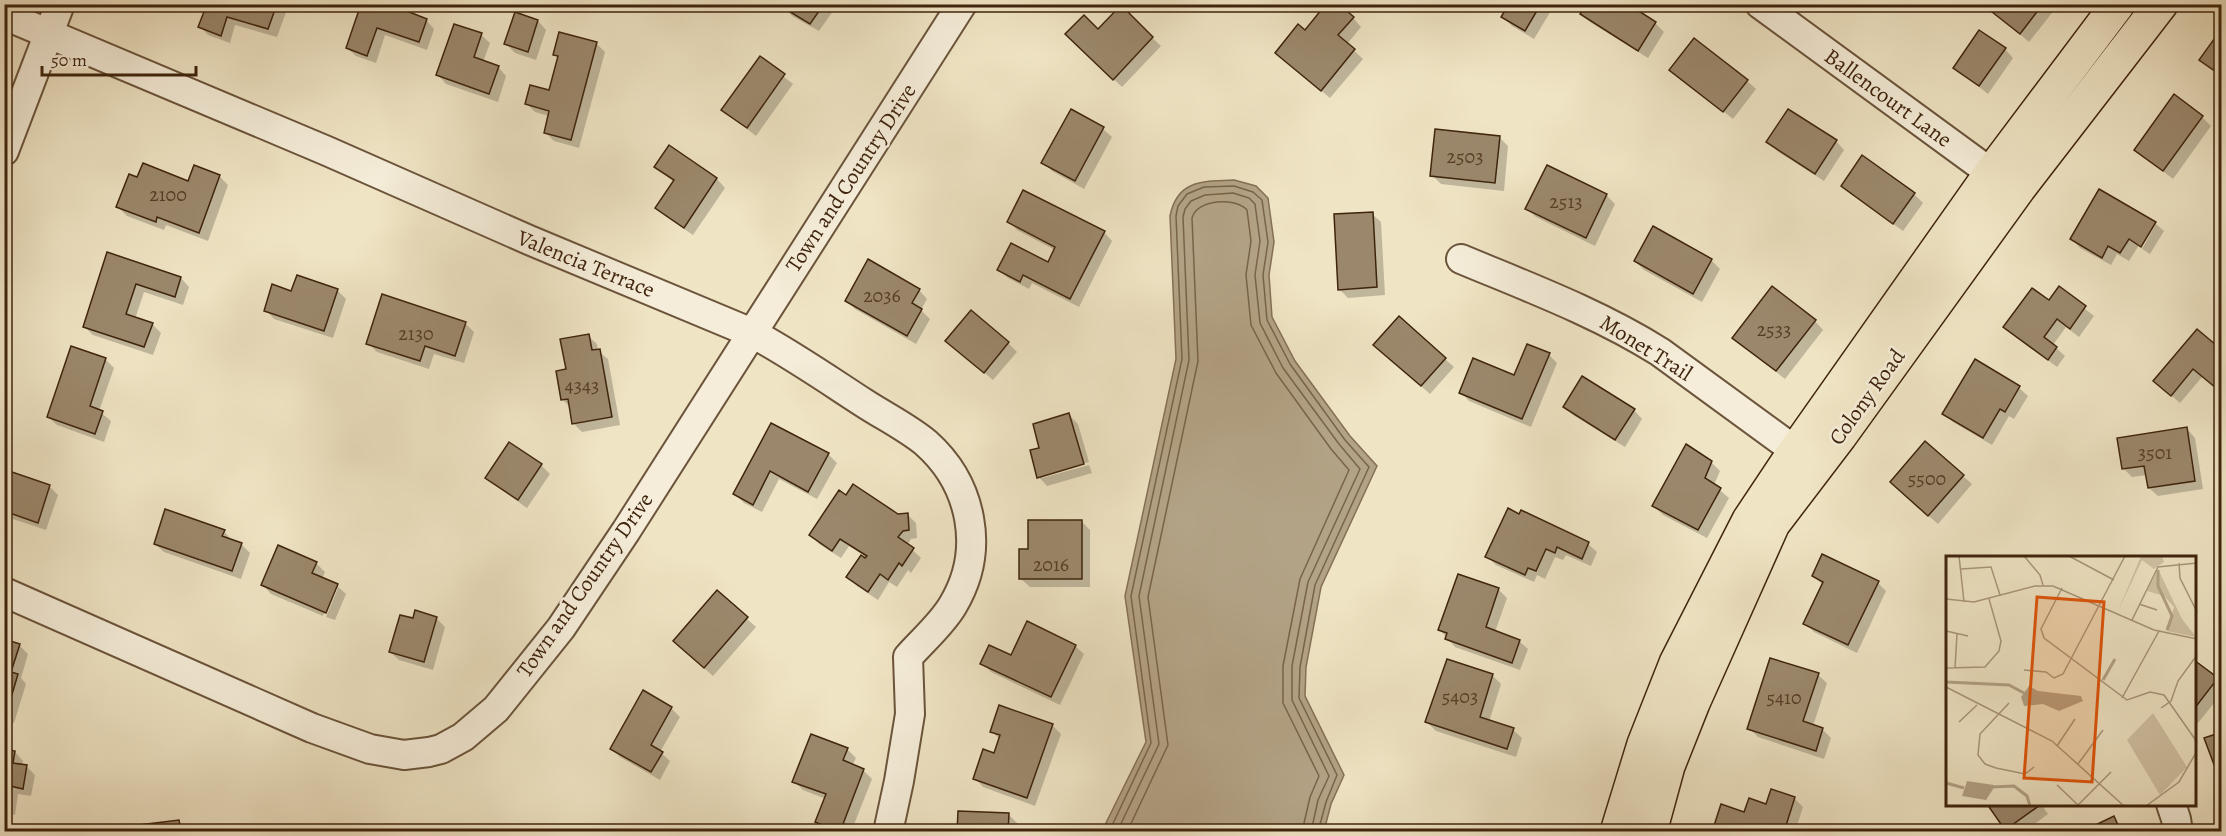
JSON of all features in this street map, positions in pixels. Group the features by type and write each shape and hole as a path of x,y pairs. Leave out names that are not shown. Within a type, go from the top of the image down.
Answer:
{"main road":[{"name":"Colony Road","path":"1617,831 1644,744 1676,663 1749,520 1805,458 2005,180 2118,4"},
{"name":"Colony Road","path":"2005,180 2161,4"},
{"name":"Colony Road","path":"1650,831 1668,766 1689,714 1773,524 1805,458"}],"street":[{"path":"4,151 60,4"},
{"name":"Town and Country Drive","path":"4,592 341,740 379,752 404,755 441,748 475,729 496,709 561,628 626,531 962,4"},
{"name":"Ballencourt Lane","path":"1760,4 2005,180"},
{"name":"Valencia Terrace","path":"4,15 752,333 782,349 924,442 945,462 961,489 970,515 971,551 966,578 949,612 908,657 910,714 900,781 888,831"},
{"name":"Monet Trail","path":"1461,259 1575,306 1638,338 1805,458"},
{"path":"2172,806 2178,831"}],"water":[{"path":"1234,180 1256,186 1268,198 1274,242 1269,275 1272,317 1295,361 1350,436 1377,466 1321,587 1306,667 1305,696 1344,775 1331,804 1324,831 1102,831 1146,742 1125,596 1176,359 1170,216 1173,204 1185,189 1202,182"}],"building":[{"path":"207,4 277,4 268,29 227,17 221,36 198,27"},
{"path":"361,4 389,4 427,19 419,42 377,28 367,56 346,48"},
{"path":"784,4 824,4 810,24 782,7"},
{"path":"1326,4 1339,4 1354,17 1338,35 1355,49 1321,91 1275,53 1298,24 1305,30"},
{"path":"1509,4 1541,4 1525,31 1501,17"},
{"path":"1586,4 1628,4 1656,22 1638,51 1580,14"},
{"path":"1999,4 2043,4 2020,34 1992,12"},
{"path":"1121,5 1153,37 1113,80 1065,34 1084,15 1098,29"},
{"path":"515,12 538,20 528,52 504,44"},
{"path":"454,24 482,33 474,57 499,66 489,94 436,75"},
{"path":"2222,28 2222,76 2199,60"},
{"path":"1979,30 2006,48 1979,86 1953,68"},
{"path":"559,32 597,42 571,140 544,133 549,111 525,104 530,85 549,90 558,56 553,55"},
{"path":"1694,38 1748,80 1723,112 1669,70"},
{"path":"760,56 785,74 747,128 721,110"},
{"path":"2174,94 2203,116 2163,171 2134,150"},
{"path":"1071,109 1104,127 1075,181 1041,163"},
{"path":"1788,109 1837,140 1815,174 1766,142"},
{"path":"1435,129 1500,136 1495,183 1430,176"},
{"path":"669,145 717,178 684,228 655,208 674,180 654,167"},
{"path":"1862,155 1915,193 1893,224 1841,186"},
{"path":"143,163 188,181 194,165 220,175 199,233 157,217 156,222 116,207 129,174 137,177"},
{"path":"1547,165 1607,194 1586,238 1525,209"},
{"path":"2099,189 2156,222 2141,247 2129,239 2120,253 2108,246 2102,258 2070,239"},
{"path":"1023,190 1105,231 1070,299 1023,275 1020,282 997,270 1011,243 1048,262 1055,247 1007,222"},
{"path":"1373,212 1377,287 1338,290 1334,214"},
{"path":"1653,226 1712,259 1693,294 1634,261"},
{"path":"107,252 181,277 175,297 136,284 126,314 153,323 144,347 83,327"},
{"path":"868,259 920,289 912,303 922,309 907,336 845,301"},
{"path":"297,275 338,289 324,331 264,311 272,284 291,291"},
{"path":"1772,286 1816,320 1776,371 1732,338"},
{"path":"2059,286 2086,306 2070,329 2057,319 2044,337 2057,347 2048,360 2003,327 2032,288 2049,300"},
{"path":"382,294 466,322 455,356 425,346 420,361 366,344"},
{"path":"971,310 1009,342 984,373 945,341"},
{"path":"1399,316 1446,358 1421,386 1373,345"},
{"path":"2197,329 2222,350 2222,393 2193,369 2171,396 2153,381"},
{"path":"589,334 592,350 600,349 612,417 572,424 568,399 561,400 556,371 566,369 560,339"},
{"path":"1527,344 1550,353 1522,419 1459,393 1473,358 1514,375"},
{"path":"71,346 106,358 90,406 103,411 95,434 47,417"},
{"path":"1975,359 2020,386 2005,412 2000,409 1983,438 1942,414"},
{"path":"1582,376 1635,409 1615,440 1563,407"},
{"path":"1069,413 1084,464 1037,478 1030,450 1039,448 1033,424"},
{"path":"771,423 829,453 808,492 770,471 753,505 733,494"},
{"path":"2187,427 2195,481 2148,488 2144,466 2122,469 2117,438"},
{"path":"1925,441 1964,475 1928,516 1890,482"},
{"path":"509,442 542,464 518,500 485,478"},
{"path":"1686,444 1712,461 1705,478 1721,488 1698,530 1652,506"},
{"path":"12,472 50,485 38,523 4,511 4,496"},
{"path":"853,484 898,514 908,513 909,530 903,531 898,537 914,548 902,566 899,563 888,580 880,574 868,592 846,577 861,555 865,558 867,556 840,539 832,551 809,535 839,490 846,495"},
{"path":"1508,508 1519,514 1521,510 1589,542 1582,559 1557,547 1555,553 1546,549 1536,571 1528,568 1525,575 1485,557"},
{"path":"165,509 225,530 222,536 242,543 232,571 154,544"},
{"path":"1028,520 1082,520 1082,579 1019,579 1019,549 1028,549"},
{"path":"278,545 317,562 312,573 338,584 326,613 261,585"},
{"path":"1822,554 1879,581 1848,645 1803,624 1823,582 1812,576"},
{"path":"1458,574 1499,588 1486,627 1520,640 1512,663 1445,639 1447,633 1438,630"},
{"path":"717,590 748,617 704,668 673,641"},
{"path":"415,610 437,617 424,662 389,652 400,615 413,618"},
{"path":"1027,621 1076,645 1051,697 980,664 989,645 1011,655"},
{"path":"4,639 20,644 11,672 18,674 6,715"},
{"path":"1770,658 1819,673 1803,721 1823,728 1816,751 1747,729"},
{"path":"1447,659 1493,674 1480,717 1514,728 1507,749 1425,722"},
{"path":"2196,662 2218,678 2196,706"},
{"path":"643,690 672,707 651,745 663,752 651,772 610,749"},
{"path":"999,705 1053,724 1027,798 973,779 983,749 994,753 1000,735 990,732"},
{"path":"2222,732 2222,786 2204,738"},
{"path":"811,734 848,748 843,760 864,769 840,832 815,822 826,794 792,782"},
{"path":"4,749 15,751 13,763 27,765 23,789 10,786 7,807 4,807"},
{"path":"1771,789 1795,797 1784,832 1768,832 1759,828 1758,832 1712,832 1721,804 1744,812 1749,798 1766,804"},
{"path":"1988,806 2039,806 2005,830"},
{"path":"958,811 1009,813 1008,832 957,832"},
{"path":"2114,816 2121,832 2081,832"},
{"path":"179,820 181,832 140,832 139,825"}]}
